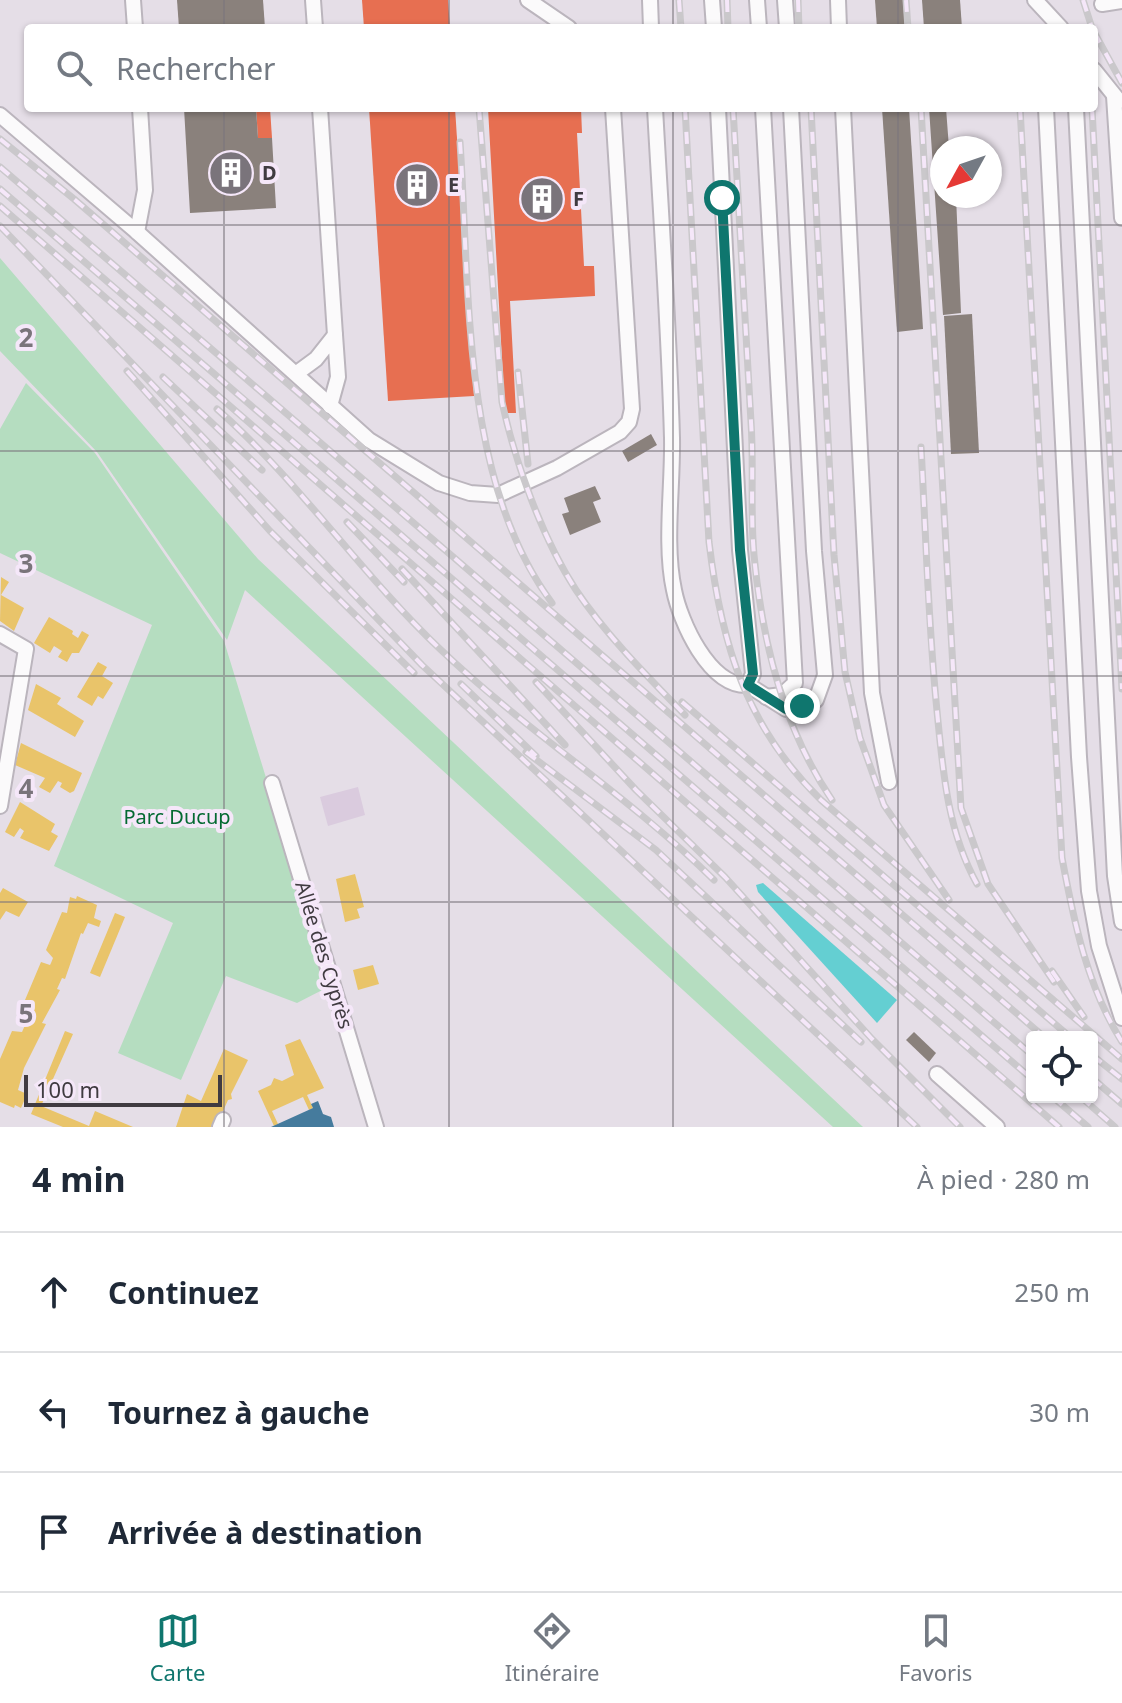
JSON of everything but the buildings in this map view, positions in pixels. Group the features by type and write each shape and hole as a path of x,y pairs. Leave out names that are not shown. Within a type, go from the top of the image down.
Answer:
{"street":[{"path":"133,0 135,24"},
{"path":"313,0 315,24"},
{"path":"528,0 563,24"},
{"path":"650,0 651,24"},
{"path":"712,0 714,24"},
{"path":"757,0 759,24"},
{"path":"785,0 787,24"},
{"path":"838,0 839,24"},
{"path":"1102,4 1122,1"},
{"path":"1038,3 1041,24"},
{"path":"1038,3 1057,24"},
{"path":"1098,75 1118,101 1122,218"},
{"path":"0,105 4,119 137,232 369,440 439,483 470,493 498,495 557,468 620,432 629,422 632,409 613,112"},
{"path":"137,232 145,190 140,112"},
{"path":"320,112 338,377 330,406"},
{"path":"655,112 672,439 673,587 685,630 704,658 724,676 748,685 786,709 816,700 825,675 813,535 791,112"},
{"path":"718,112 740,550 753,674 748,685"},
{"path":"763,112 795,683 782,695 766,697"},
{"path":"843,112 872,693 889,782"},
{"path":"1046,112 1079,757 1089,891 1099,946 1122,1018"},
{"path":"1076,112 1115,876 1122,922"},
{"path":"297,373 316,359 335,335"},
{"path":"0,634 26,649 0,806"},
{"name":"Allée des Cyprès","path":"272,783 376,1127"},
{"path":"937,1074 997,1127"}],"green space":[{"path":"0,258 258,559 863,1127 833,1127 245,590 227,640 97,452 0,351"},
{"name":"Parc Ducup","path":"26,383 95,453 224,641 330,986 297,1003 226,976 181,1080 118,1053 173,923 54,866 152,625 0,553 0,429"}],"water":[{"path":"763,883 897,1000 877,1023 758,892 756,885"}],"railway":[{"path":"679,0 681,24"},
{"path":"727,0 728,24"},
{"path":"798,0 799,24"},
{"path":"906,0 908,24"},
{"path":"1083,0 1091,24"},
{"path":"1098,39 1122,83"},
{"path":"479,112 502,402 522,474 552,547 576,590 614,639 685,715"},
{"path":"685,112 709,542 721,615 741,682 774,743 821,800 1122,1059"},
{"path":"733,112 752,439 753,538 758,587 769,651 788,714 800,743 832,800"},
{"path":"811,112 834,555 845,672 860,738 884,805 949,900"},
{"path":"921,112 961,808 988,884 1054,982"},
{"path":"1020,112 1062,858 1077,930 1091,976 1122,1042"},
{"path":"1092,112 1122,689"},
{"path":"0,139 74,199 1037,1031"},
{"path":"460,142 470,320 486,442 501,500 522,554 552,603"},
{"path":"0,167 1026,1050"},
{"path":"0,189 1026,1074"},
{"path":"0,206 1059,1127"},
{"path":"0,226 422,665 917,1127"},
{"path":"127,371 270,531 414,673"},
{"path":"518,372 528,464"},
{"path":"163,377 262,470"},
{"path":"217,409 275,466 383,590 440,649 648,820 714,880"},
{"path":"921,447 931,645 944,778 959,843 977,884"},
{"path":"347,522 404,582"},
{"path":"402,569 565,745"},
{"path":"536,682 636,790 725,877 872,1039 960,1127"},
{"path":"461,684 536,756"},
{"path":"682,702 1063,1031"},
{"path":"526,752 656,850 861,1042"},
{"path":"1052,971 1084,1017"},
{"path":"1098,1060 1122,1079"},
{"path":"1098,1083 1122,1104"},
{"path":"1060,1103 1088,1127"},
{"path":"1088,1103 1115,1127"}],"place":[{"name":"D","path":"231,173"},
{"name":"E","path":"417,185"},
{"name":"F","path":"542,199"}],"route":[{"path":"722,198 740,550 753,674 748,685 786,709 802,706"}]}
